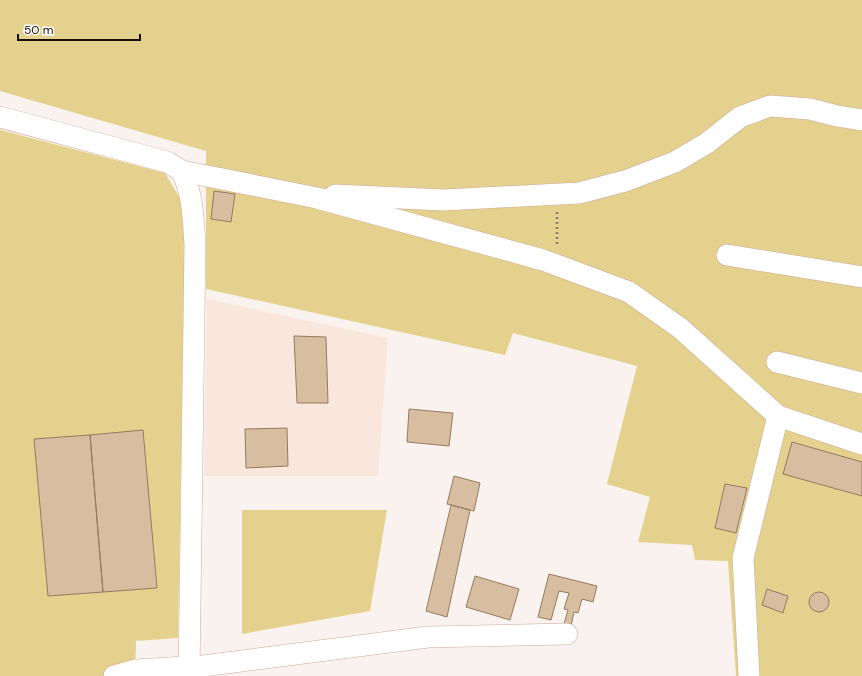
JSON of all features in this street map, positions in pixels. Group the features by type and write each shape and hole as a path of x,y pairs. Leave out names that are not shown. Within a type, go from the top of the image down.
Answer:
{"street":[{"path":"317,198 338,195 444,200 579,194 625,181 675,162 707,143 740,117 770,106 810,109 837,116 862,120"},
{"path":"0,117 167,162 182,171 317,198 542,260 629,292 680,328 778,416 862,444"},
{"path":"182,171 188,185 192,201 195,244 198,419 189,672"},
{"path":"727,255 862,277"},
{"path":"777,362 862,383"},
{"path":"749,676 742,558 778,416"},
{"path":"114,676 135,670 189,672 428,637 567,634"}],"path":[{"path":"557,195 557,266"}],"shaded area":[{"path":"0,0 862,0 862,676 736,676 728,561 695,560 692,545 638,542 650,497 607,484 637,366 513,333 505,355 206,289 206,151 0,91"},
{"path":"0,130 165,173 181,200 185,226 178,638 136,641 135,676 0,676"},
{"path":"207,299 388,338 378,476 204,476"},
{"path":"242,510 387,510 370,611 242,634"}],"building":[{"path":"214,191 235,194 231,222 211,219"},
{"path":"294,336 326,337 328,403 297,403"},
{"path":"409,409 453,413 449,446 407,442"},
{"path":"287,428 288,466 246,468 245,429"},
{"path":"143,430 157,588 103,592 90,435"},
{"path":"90,435 103,592 48,596 34,439"},
{"path":"792,442 862,462 862,496 783,474"},
{"path":"454,476 480,483 474,511 447,504"},
{"path":"725,484 747,488 736,533 715,528"},
{"path":"451,505 470,510 447,617 426,611"},
{"path":"549,574 597,586 593,602 582,599 578,613 574,612 571,626 564,624 568,610 564,609 569,593 559,591 551,620 538,617"},
{"path":"475,576 519,589 510,620 466,607"},
{"path":"767,589 788,596 783,613 762,605"},
{"path":"815,592 823,592 829,598 829,606 823,612 815,612 809,606 809,598"}]}
